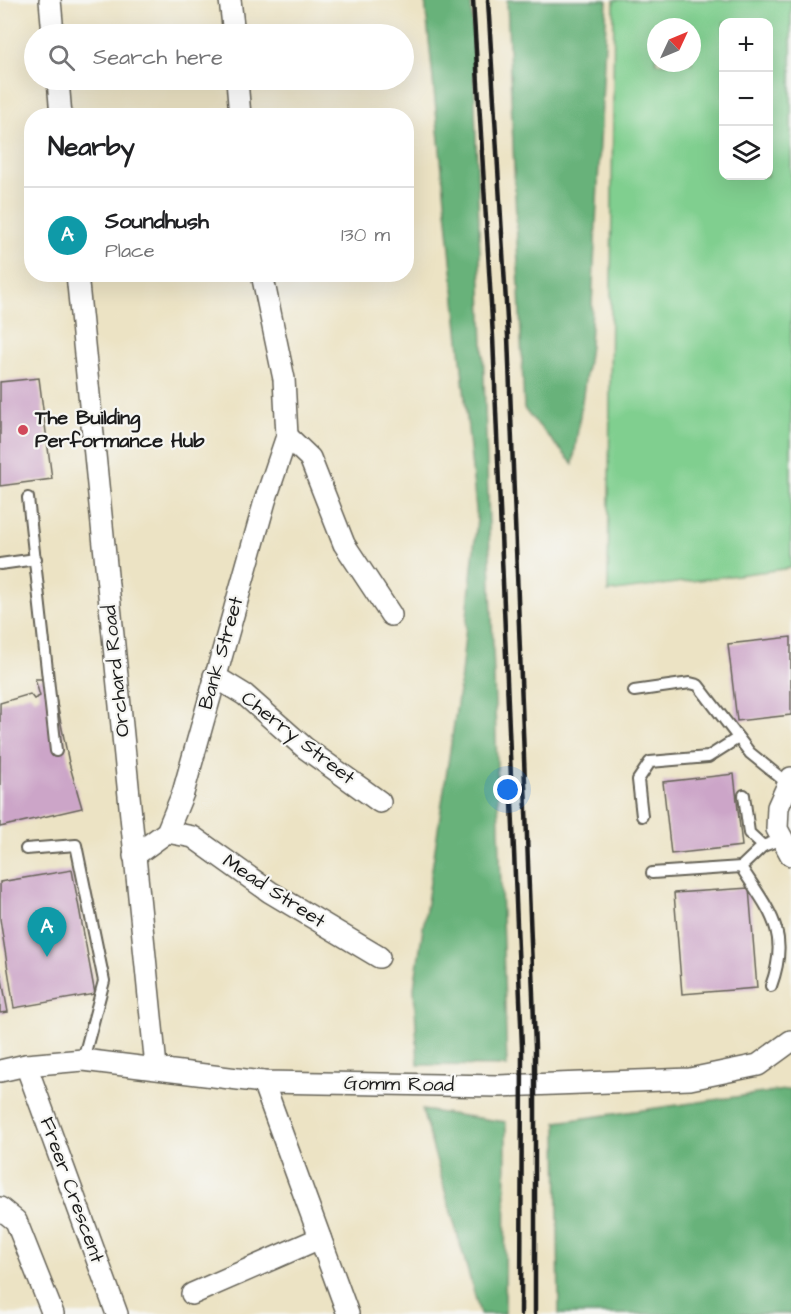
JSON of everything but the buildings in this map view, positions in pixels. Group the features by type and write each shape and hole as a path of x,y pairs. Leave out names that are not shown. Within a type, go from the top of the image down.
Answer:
{"street":[{"path":"50,0 52,24"},
{"path":"231,0 233,24"},
{"path":"59,90 60,108"},
{"path":"238,90 239,108"},
{"name":"Orchard Road","path":"78,282 156,1067"},
{"name":"Bank Street","path":"167,832 183,793 214,676 286,436 284,379 264,282"},
{"path":"286,436 310,458 344,544 391,615"},
{"name":"Cherry Street","path":"214,676 245,695 305,748 380,802"},
{"path":"779,847 778,807 789,781"},
{"path":"134,856 167,832"},
{"name":"Mead Street","path":"167,832 193,837 270,892 379,957"},
{"name":"Gomm Road","path":"0,1071 26,1065 83,1060 156,1067 263,1082 499,1086 690,1079 758,1065 791,1041"},
{"name":"Freer Crescent","path":"26,1065 117,1314"},
{"path":"263,1082 348,1314"},
{"path":"0,1208 16,1221 53,1314"},
{"path":"192,1293 320,1238"}],"lane":[{"path":"28,498 56,751"},
{"path":"0,564 36,559"},
{"path":"634,691 690,683 698,685 750,753 789,781"},
{"path":"642,816 638,780 650,762 708,757 738,738"},
{"path":"744,795 749,833 779,847"},
{"path":"26,849 76,845 104,981 83,1060"},
{"path":"652,873 741,867 779,847"},
{"path":"741,867 773,912 780,934 784,950 780,969 771,986"}],"green space":[{"path":"425,0 471,0 507,1066 418,1065 414,988 460,684 477,519"},
{"path":"507,0 607,0 590,346 573,464 524,409"},
{"path":"614,0 791,0 791,568 608,592"},
{"path":"791,1089 791,1314 559,1314 557,1122"},
{"path":"422,1110 506,1122 505,1314 480,1314"}],"railway":[{"path":"473,0 493,337 522,1047 521,1314"},
{"path":"488,0 508,336 535,1047 535,1314"}],"place":[{"name":"The Building Performance Hub","path":"23,430"},
{"name":"Soundhush","path":"47,957"}]}
